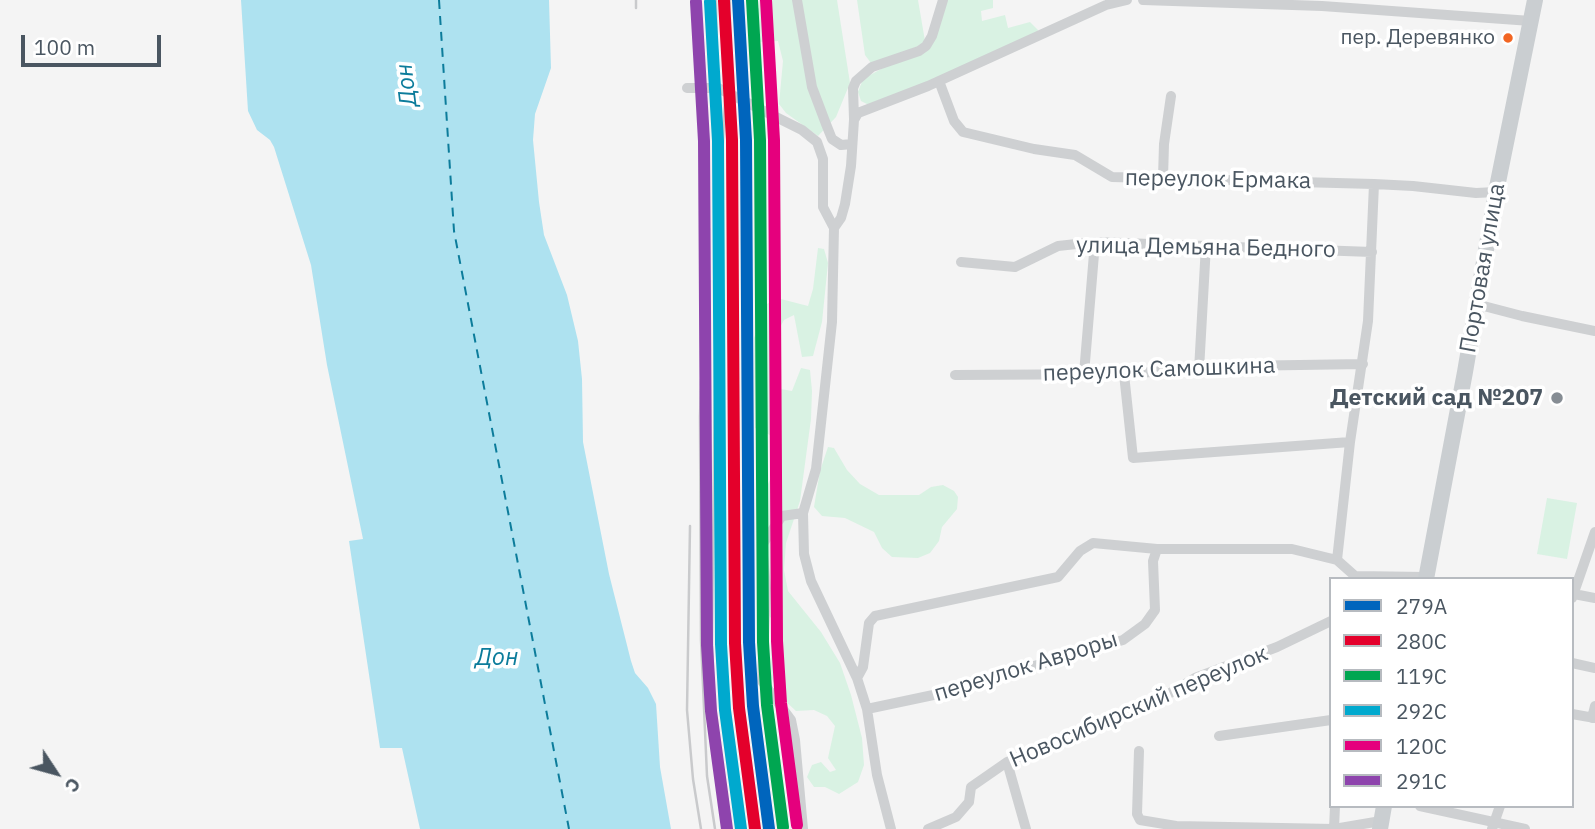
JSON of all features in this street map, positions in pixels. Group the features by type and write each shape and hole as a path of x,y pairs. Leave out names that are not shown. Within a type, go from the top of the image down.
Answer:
{"main road":[{"name":"Портовая улица","path":"1426,577 1496,192 1535,0"}],"street":[{"path":"797,0 812,87 826,124 832,139 841,145 852,144"},
{"path":"834,228 841,218 845,204 856,116 853,88 856,81 873,68 926,46 932,36 943,0"},
{"path":"856,116 1106,5 1127,0"},
{"path":"1143,0 1322,3 1531,21"},
{"name":"переулок Ермака","path":"939,81 954,121 963,132 1034,149 1074,155 1112,177 1374,184 1476,193 1496,192"},
{"path":"687,88 718,88 802,130 817,142 823,159 823,207 834,228 832,322 816,469 803,513 804,554 811,581 857,678 867,709 877,775 891,829"},
{"path":"1163,178 1164,144 1171,96"},
{"path":"1337,560 1350,442 1363,364 1372,252 1374,184"},
{"path":"1084,374 1095,242"},
{"name":"улица Демьяна Бедного","path":"961,262 1015,267 1058,246 1095,242 1372,252"},
{"path":"1199,370 1206,245"},
{"path":"1476,304 1595,331"},
{"name":"переулок Самошкина","path":"955,375 1124,374 1236,366 1363,364"},
{"path":"1124,374 1133,458 1350,442"},
{"path":"803,513 782,516 762,545 766,588 762,681 791,720 803,829"},
{"path":"1574,593 1595,532"},
{"path":"857,678 863,667 869,623 875,616 1058,577 1080,551 1093,543 1157,549 1292,549 1337,560 1355,577"},
{"name":"переулок Авроры","path":"867,709 938,694 1123,640 1145,624 1155,610 1153,561 1157,549"},
{"path":"1574,596 1595,598"},
{"name":"Новосибирский переулок","path":"928,829 956,817 969,802 971,787 1007,762 1083,729 1152,704 1195,678 1277,647 1329,622"},
{"path":"1574,663 1595,668"},
{"path":"1574,714 1593,718 1595,706"},
{"path":"1219,736 1329,720"},
{"path":"1139,751 1137,814 1140,820 1175,827 1334,829 1382,819"},
{"path":"1007,762 1026,829"},
{"path":"1334,829 1335,808"},
{"path":"1427,808 1493,826 1525,829"},
{"path":"1493,826 1499,808"}],"green space":[{"path":"759,0 837,0 850,83 836,117 818,136 786,113 779,104 783,61 778,41 757,42 754,11 759,8"},
{"path":"857,0 918,0 925,41 917,47 871,63 865,55"},
{"path":"944,0 993,0 993,8 981,11 982,21 1005,15 1008,28 1030,22 1038,30 1037,34 869,105 861,101 858,92 863,79 890,64 920,54"},
{"path":"818,248 824,249 828,263 822,322 813,356 802,357 794,315 784,320 770,346 775,388 792,391 801,368 810,370 811,419 800,501 786,543 784,570 788,591 821,632 840,663 862,738 864,765 858,782 839,794 825,787 814,787 807,777 812,765 821,762 830,772 836,770 828,758 835,726 827,716 814,710 796,711 781,697 771,677 771,618 758,604 756,499 766,488 780,459 779,445 770,435 755,428 754,338 767,304 777,298 808,306"},
{"path":"828,447 834,448 847,470 860,484 879,495 919,495 931,487 943,485 954,491 958,497 957,509 942,527 939,541 930,553 918,558 892,557 882,548 874,532 845,518 822,516 814,507 820,471"},
{"path":"1547,498 1577,503 1567,559 1537,554"}],"water":[{"name":"Дон","path":"241,0 549,0 551,68 535,114 533,140 539,202 544,235 567,295 578,341 582,379 583,442 609,574 635,673 648,688 656,704 660,767 671,829 420,829 402,748 380,748 349,541 363,539 327,365 311,265 274,147 270,140 257,130 248,111"}],"ferry route":[{"path":"439,0 454,231 569,829"}],"railway":[{"path":"636,0 636,8"},
{"path":"716,0 717,66"},
{"path":"730,0 716,281 712,642 714,709 721,778 730,829"},
{"path":"709,229 705,260 700,416 701,640 707,776 715,829"},
{"path":"690,526 687,710 693,779 701,829"}],"transit line":[{"name":"279А","path":"738,0 746,140 749,642 753,706 769,829"},
{"name":"119С","path":"752,0 760,140 763,642 767,705 783,827"},
{"name":"120С","path":"766,0 774,140 777,641 781,703 797,825"},
{"name":"280С","path":"724,1 732,140 735,643 739,708 755,829"},
{"name":"291С","path":"696,2 704,141 707,645 711,711 727,829"},
{"name":"292С","path":"710,2 718,141 721,644 725,710 741,829"}],"place":[{"name":"пер. Деревянко","path":"1508,38"},
{"name":"Детский сад №207","path":"1557,398"}]}
